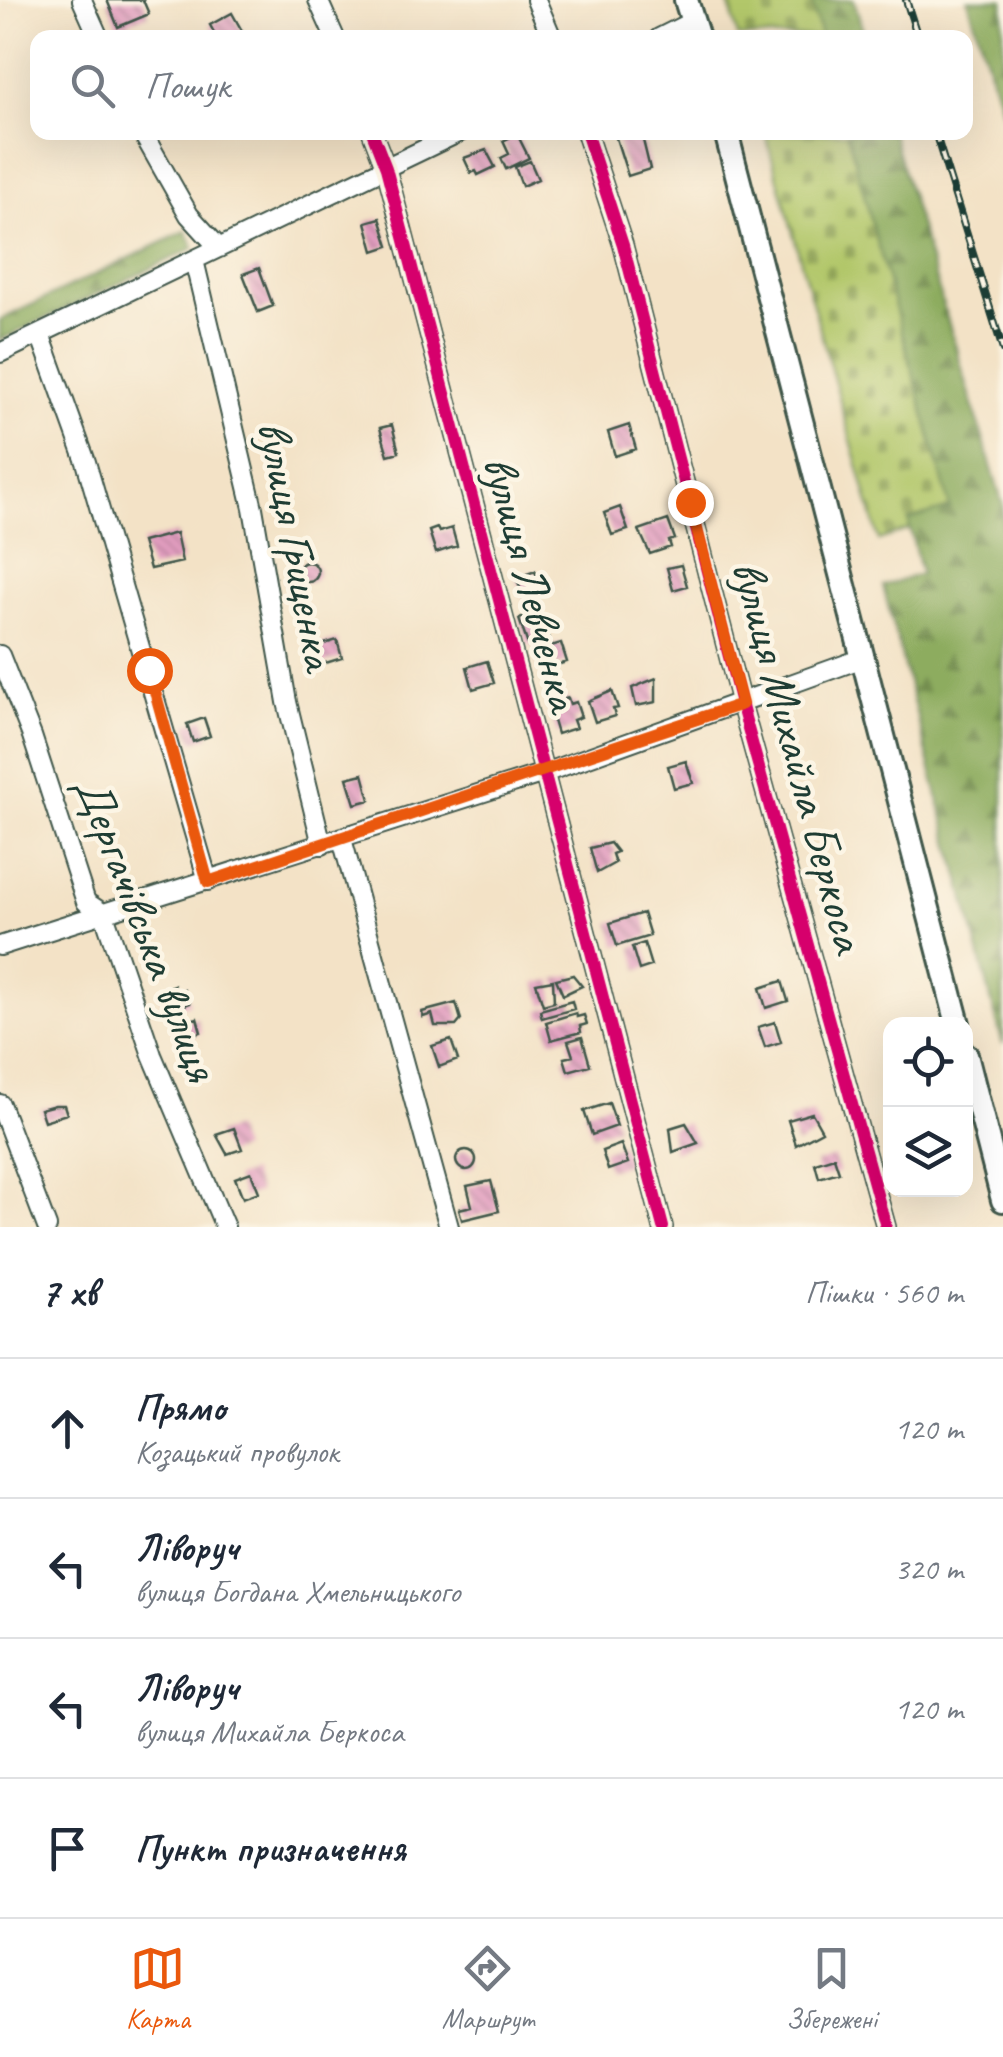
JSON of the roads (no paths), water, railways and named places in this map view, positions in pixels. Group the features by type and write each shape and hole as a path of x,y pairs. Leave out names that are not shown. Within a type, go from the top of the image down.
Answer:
{"main road":[{"path":"728,140 956,1017"},
{"path":"973,1082 1003,1200"}],"street":[{"path":"82,0 95,30"},
{"path":"318,0 331,30"},
{"path":"536,0 549,30"},
{"path":"146,140 189,216 219,248"},
{"name":"вулиця Левченка","path":"375,140 386,168 663,1227"},
{"path":"0,352 444,140"},
{"name":"вулиця Михайла Беркоса","path":"589,140 622,245 742,704 886,1227"},
{"name":"вулиця Гриценка","path":"194,260 253,508 286,702 322,845"},
{"path":"40,334 86,462 208,882"},
{"name":"Дергачівська вулиця","path":"0,656 32,736 86,902 104,914 152,1055 225,1227"},
{"path":"0,946 544,773 862,658"},
{"path":"342,838 449,1227"},
{"path":"0,1104 47,1227"}],"railway":[{"path":"906,0 915,30"},
{"path":"937,140 1003,350"}]}
